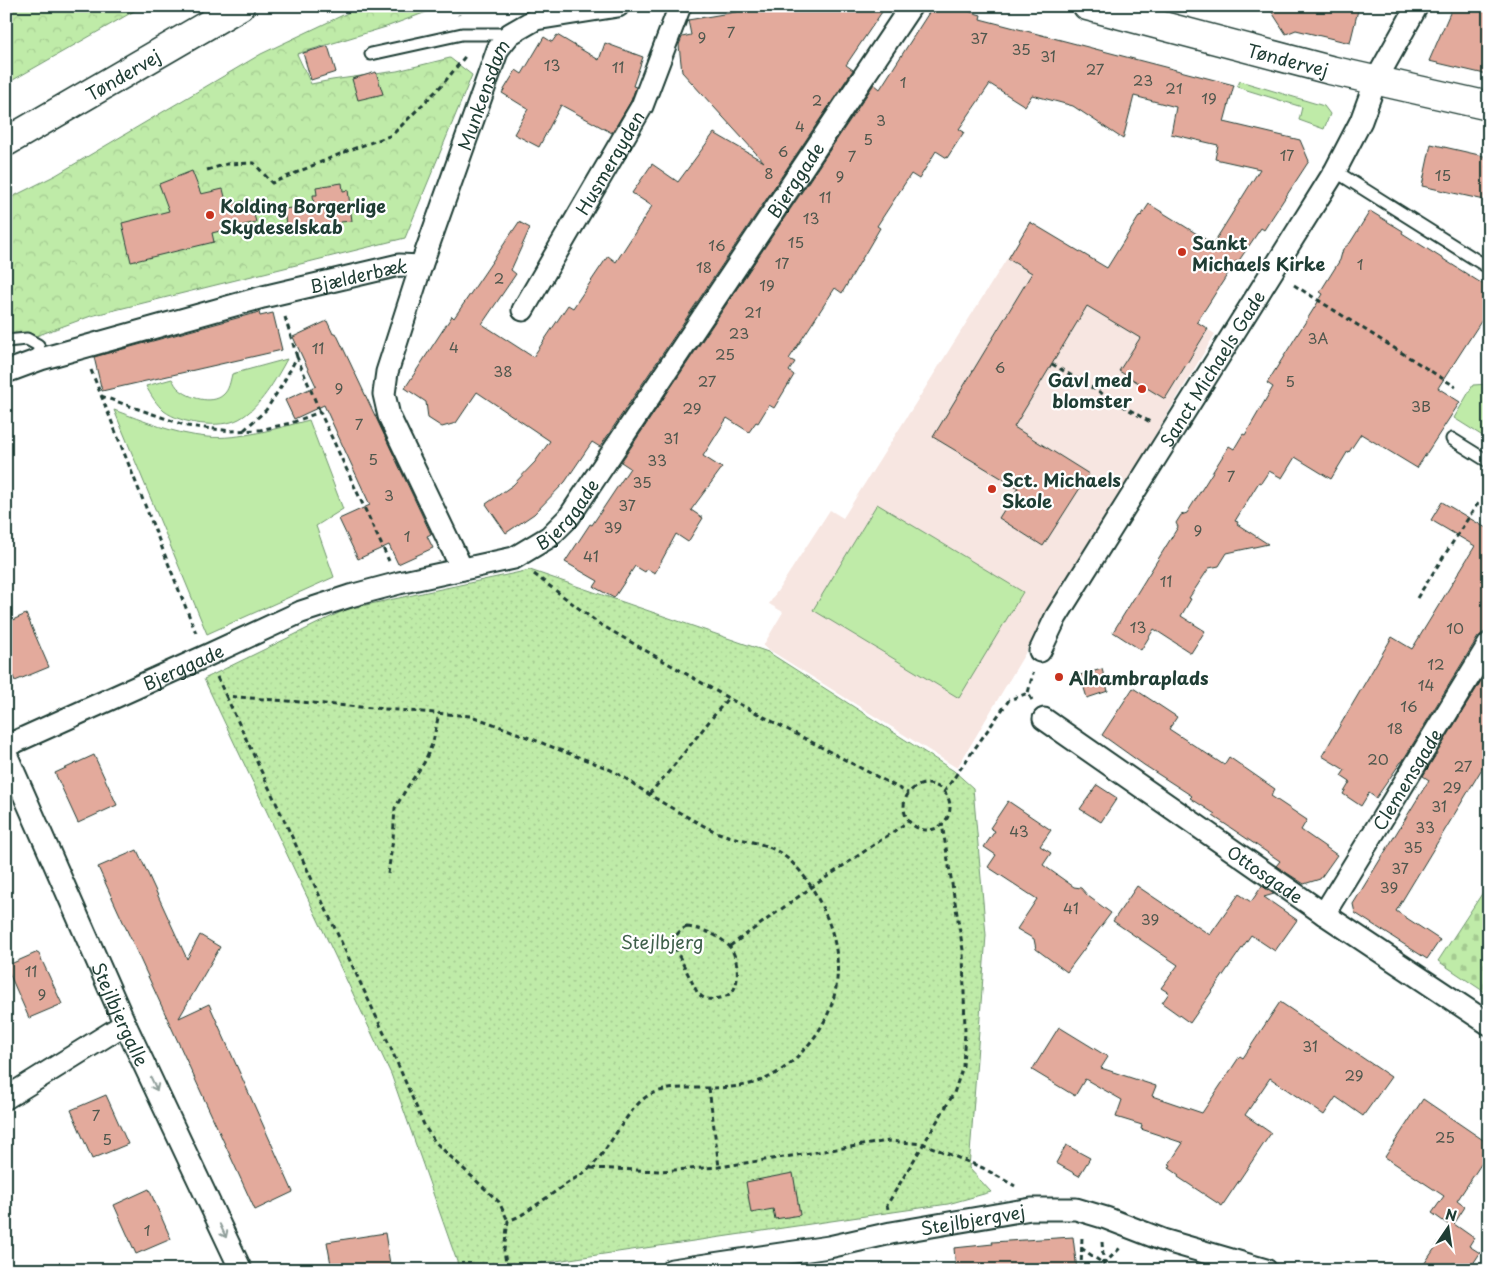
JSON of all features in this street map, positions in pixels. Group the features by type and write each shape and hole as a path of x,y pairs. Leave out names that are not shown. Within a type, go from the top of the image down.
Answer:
{"main road":[{"name":"Tøndervej","path":"6,142 240,6"},
{"name":"Tøndervej","path":"1087,6 1330,70 1489,106"}],"street":[{"name":"Munkensdam","path":"421,266 498,49 510,34 536,19 618,6"},
{"name":"Husmergyden","path":"523,310 642,106 680,6"},
{"name":"Bjerggade","path":"6,746 301,612 399,583 514,558 549,537 569,517 911,6"},
{"name":"Sanct Michaels Gade","path":"1040,652 1056,617 1335,171 1361,121 1376,80 1417,6"},
{"name":"Bjælderbæk","path":"6,372 41,359 277,294 399,265 421,266 387,372 384,394 390,416 462,569"},
{"name":"Clemensgade","path":"1324,914 1489,644"},
{"name":"Ottosgade","path":"1044,719 1324,914 1489,1024"},
{"name":"Stejlbjergalle","path":"6,754 126,1024 241,1270"},
{"path":"6,1098 126,1024"},
{"name":"Stejlbjergvej","path":"672,1270 828,1247 891,1233 1031,1209 1076,1209 1163,1240 1266,1270"}],"lane":[{"path":"371,54 462,34 510,34"},
{"path":"1335,171 1489,268"},
{"path":"6,341 27,339 38,346 41,359"},
{"path":"1452,439 1489,462"}],"path":[{"path":"456,6 458,13"},
{"path":"207,170 227,164 254,163 272,183 347,151 392,135 443,84 483,34"},
{"path":"1272,271 1456,387"},
{"path":"277,294 297,357 320,412 399,583"},
{"path":"82,348 190,617"},
{"path":"244,430 266,410 297,357"},
{"path":"1052,364 1170,434"},
{"path":"101,396 187,426 232,431 260,430 291,423 320,412"},
{"path":"1417,598 1478,503"},
{"path":"514,558 598,623 728,698 908,793"},
{"path":"206,656 389,1044 425,1126 435,1142 499,1202 508,1221 504,1250 507,1270"},
{"path":"944,792 1010,700 1028,693 1032,676"},
{"path":"226,696 471,716 618,774 685,816 718,832 765,846 782,854 798,869 812,887 835,940 838,972 834,997 829,1012 822,1026 806,1047 772,1076 754,1084 733,1088 667,1088 646,1096 631,1112 590,1168 520,1216 508,1221"},
{"path":"649,794 728,698"},
{"path":"388,874 395,808 424,763 433,742 439,713"},
{"path":"926,784 936,786 944,792 949,803 948,814 942,824 931,830 919,828 909,821 904,813 904,802 908,793 916,786 926,784"},
{"path":"730,946 909,821"},
{"path":"891,1233 887,1205 954,1093 963,1066 965,1032 963,950 942,824"},
{"path":"682,928 695,928 706,930 730,946 738,966 734,989 723,998 702,998 678,956 673,944 674,937 682,928"},
{"path":"709,1088 718,1167"},
{"path":"590,1168 659,1171 718,1167 889,1140 924,1144 983,1168 1014,1186 1031,1209"},
{"path":"1081,1270 1082,1211"},
{"path":"1081,1248 1104,1264"}],"shaded area":[{"name":"Sct. Michaels Skole","path":"1030,222 1215,334 957,768 763,646 783,612 769,604 830,510 843,518"}],"green space":[{"path":"6,6 143,6 6,84"},
{"name":"Kolding Borgerlige Skydeselskab","path":"362,6 440,7 386,27 297,54 311,84 397,71 450,58 472,75 405,238 91,316 6,347 6,200 56,175 261,54"},
{"path":"1240,81 1324,106 1330,114 1324,129 1299,120 1302,107 1237,87"},
{"path":"287,359 273,384 254,408 239,419 222,424 201,424 171,415 159,406 146,386 172,379 183,392 201,399 213,400 225,393 232,374"},
{"path":"1489,384 1489,440 1454,418 1473,385"},
{"path":"114,410 171,430 207,437 245,435 309,420 343,509 316,526 334,577 207,634"},
{"path":"877,504 1023,592 959,698 813,610"},
{"name":"Stejlbjerg","path":"530,570 768,652 954,771 973,788 986,935 969,1168 991,1192 948,1204 494,1270 460,1270 391,1074 204,679 347,609"},
{"path":"1489,883 1489,995 1438,961"}],"building":[{"path":"771,6 886,6 846,65 853,70 600,447 592,442 565,482 534,514 506,533 486,504 513,485 535,462 550,441 477,392 456,423 442,427 428,418 426,402 405,388 452,316 454,318 519,222 530,228 511,270 516,274 482,324 533,357 568,305 573,308 608,256 616,262 652,206 632,193 652,164 678,182 714,133 764,162 682,72 679,45 682,37 691,35 688,20"},
{"path":"942,6 951,6 981,15 980,19 1234,85 1224,122 1300,140 1309,161 1264,230 1261,228 1238,262 1236,261 1197,322 1208,329 1165,399 1119,371 1140,338 1087,306 1014,427 1089,474 1043,546 999,518 1018,488 933,437 1032,273 1008,259 1030,222 1107,268 1149,204 1213,244 1260,169 1215,159 1218,145 1171,134 1176,107 1134,96 1123,139 1073,106 1032,95 1025,106 990,84 959,129 964,132 947,158 936,151 919,179 911,174 877,226 880,228 842,293 835,288 789,359 795,362 789,371 794,375 774,408 769,405 758,423 756,422 749,432 727,418 703,456 722,468 691,510 703,518 688,542 676,534 655,573 647,569 645,572 635,566 614,598 594,587 598,581 565,562 630,468 621,462 874,84 880,89 930,11"},
{"path":"1268,6 1359,6 1350,43 1296,30 1286,34"},
{"path":"1453,6 1489,6 1489,75 1429,61"},
{"path":"557,35 599,60 605,43 643,57 633,86 636,87 631,101 612,133 561,105 539,147 514,134 528,109 502,93 516,70 522,74 544,37 552,42"},
{"path":"328,46 336,72 311,80 303,53"},
{"path":"376,72 383,94 358,100 352,79"},
{"path":"1431,144 1488,157 1486,167 1489,172 1489,201 1422,186"},
{"path":"192,171 201,194 223,189 227,205 250,200 256,222 212,233 214,242 131,262 122,223 169,211 159,184"},
{"path":"342,183 343,191 348,190 352,221 340,222 340,226 287,233 284,209 314,205 313,195 317,195 316,187"},
{"path":"1370,211 1489,288 1489,309 1438,388 1460,402 1417,468 1361,434 1331,479 1295,457 1282,478 1269,471 1261,483 1259,482 1235,521 1268,544 1227,553 1219,566 1209,568 1189,598 1191,599 1181,616 1205,631 1191,653 1154,629 1141,650 1113,632 1178,527 1176,523 1181,515 1187,513 1229,446 1234,449 1243,434 1245,435 1273,387 1267,383 1323,294 1320,292 1340,260 1343,249 1350,243"},
{"path":"259,312 260,316 273,313 282,350 102,391 94,357"},
{"path":"327,321 333,334 336,333 431,534 427,536 433,548 398,564 389,545 358,559 339,519 370,505 324,405 294,419 285,400 316,386 293,337"},
{"path":"1442,502 1486,528 1489,524 1489,632 1483,633 1478,637 1402,762 1376,798 1369,793 1361,806 1343,794 1350,782 1341,776 1345,770 1322,756 1392,637 1412,649 1475,546 1431,520"},
{"path":"26,614 49,667 15,681 6,660 6,623"},
{"path":"1489,668 1489,757 1396,911 1440,940 1427,959 1355,913 1353,904 1429,780 1423,776"},
{"path":"1102,669 1108,691 1087,698 1080,675"},
{"path":"1133,688 1177,717 1169,729 1224,765 1229,757 1275,789 1271,796 1307,820 1301,830 1337,855 1320,879 1304,884 1276,866 1280,861 1213,816 1215,814 1190,798 1192,796 1102,735"},
{"path":"94,755 117,805 78,823 55,773"},
{"path":"1097,785 1117,798 1101,822 1080,809"},
{"path":"1008,801 1051,830 1040,846 1051,853 1043,865 1074,887 1081,888 1088,896 1111,913 1067,972 1036,949 1034,939 1017,929 1037,899 988,867 996,855 984,847 995,831 990,828"},
{"path":"137,850 187,959 200,935 220,947 179,1018 209,1004 293,1192 255,1210 98,867"},
{"path":"1137,886 1210,935 1239,894 1251,902 1262,886 1274,894 1264,897 1297,920 1275,951 1251,935 1190,1023 1162,1003 1169,993 1161,988 1178,965 1113,921"},
{"path":"38,952 62,1004 29,1018 6,966"},
{"path":"1280,1002 1391,1077 1363,1116 1336,1097 1324,1115 1270,1078 1245,1115 1271,1133 1222,1206 1178,1177 1179,1175 1169,1168 1171,1165 1169,1164 1183,1143 1141,1129 1142,1125 1116,1117 1122,1100 1085,1079 1075,1096 1032,1070 1059,1027 1108,1057 1101,1068 1156,1086 1152,1096 1202,1113 1240,1056 1243,1058"},
{"path":"106,1095 128,1144 92,1159 71,1110"},
{"path":"1423,1099 1489,1144 1489,1152 1457,1201 1465,1207 1454,1224 1474,1238 1469,1246 1480,1253 1469,1270 1420,1270 1450,1226 1432,1213 1444,1196 1385,1157"},
{"path":"1066,1145 1090,1158 1079,1176 1056,1163"},
{"path":"793,1173 800,1215 775,1219 773,1209 751,1213 746,1182"},
{"path":"149,1189 171,1239 136,1254 114,1205"},
{"path":"385,1233 391,1270 332,1270 327,1242"},
{"path":"1073,1237 1077,1270 956,1270 954,1248 993,1244 992,1242"}],"place":[{"name":"Kolding Borgerlige Skydeselskab","path":"210,215"},
{"name":"Sankt Michaels Kirke","path":"1182,252"},
{"name":"Gavl med blomster","path":"1142,389"},
{"name":"Sct. Michaels Skole","path":"992,489"},
{"name":"Alhambraplads","path":"1059,677"}]}
